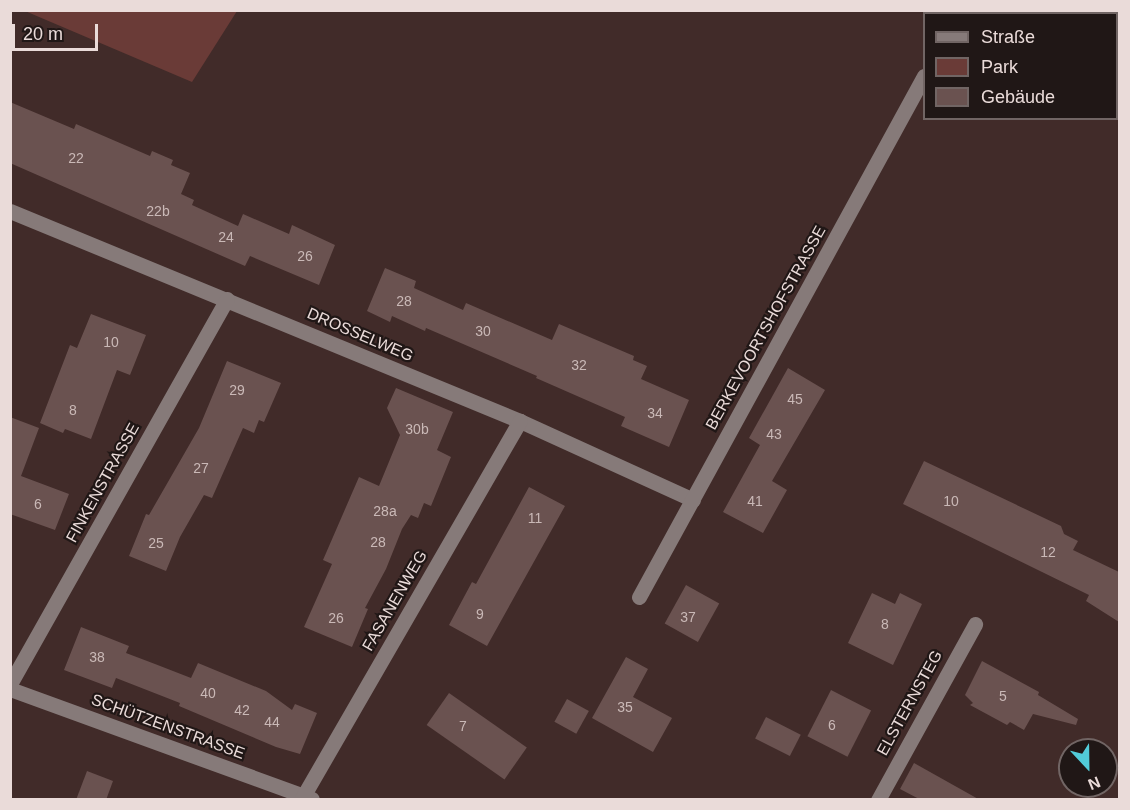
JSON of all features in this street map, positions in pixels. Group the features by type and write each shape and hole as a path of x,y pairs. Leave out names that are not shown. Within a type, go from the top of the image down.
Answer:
{"street":[{"name":"BERKEVOORTSHOFSTRASSE","path":"639,597 923,78"},
{"name":"DROSSELWEG","path":"10,212 520,421 693,500"},
{"name":"FINKENSTRASSE","path":"10,684 227,299"},
{"name":"FASANENWEG","path":"306,798 520,421"},
{"name":"ELSTERNSTEG","path":"878,800 975,624"},
{"name":"SCHÜTZENSTRASSE","path":"10,689 306,798"}],"green space":[{"path":"25,11 237,11 192,82"}],"building":[{"path":"10,102 74,129 76,124 150,156 152,151 173,160 171,165 190,173 181,194 194,200 192,205 238,226 243,214 289,234 292,225 335,245 319,285 250,256 245,266 10,163"},
{"path":"385,268 416,281 414,288 463,310 466,303 552,340 559,324 634,356 633,360 647,366 641,379 689,400 669,447 621,426 625,417 536,378 537,376 426,328 425,331 392,316 390,322 367,311"},
{"path":"91,314 146,335 130,375 117,370 91,439 65,429 63,433 40,423 70,345 77,348"},
{"path":"227,361 281,383 264,422 259,420 254,433 243,428 212,498 204,495 180,537 166,571 129,556 146,514 149,515 199,428"},
{"path":"788,368 825,390 772,481 787,490 763,533 723,512 760,445 749,438"},
{"path":"396,388 453,412 437,450 451,457 431,506 424,503 418,518 411,515 402,529 386,569 365,608 368,609 352,647 304,627 332,564 323,560 359,477 379,486 400,435 387,408"},
{"path":"10,417 39,428 21,476 69,494 55,530 10,514"},
{"path":"924,461 1061,526 1064,534 1078,541 1073,550 1119,572 1119,622 1086,601 1089,595 903,504"},
{"path":"529,487 565,506 487,646 449,625 472,582 476,584"},
{"path":"686,585 719,603 698,642 665,623"},
{"path":"872,593 895,604 900,593 922,604 893,665 848,643"},
{"path":"81,627 129,646 126,653 191,678 198,663 266,691 292,710 295,704 317,713 300,754 276,747 179,706 180,703 116,678 112,688 64,670"},
{"path":"626,657 648,669 633,697 672,718 653,752 592,718"},
{"path":"982,661 1039,692 1038,695 1078,719 1076,725 1033,714 1024,730 1010,722 1007,725 970,705 973,703 965,695"},
{"path":"831,690 871,710 847,757 807,736"},
{"path":"449,693 527,747 504,779 427,725"},
{"path":"567,699 589,711 576,734 554,722"},
{"path":"766,717 801,735 790,756 755,738"},
{"path":"914,763 980,800 921,800 900,789"},
{"path":"87,771 113,781 106,800 76,800"}]}
